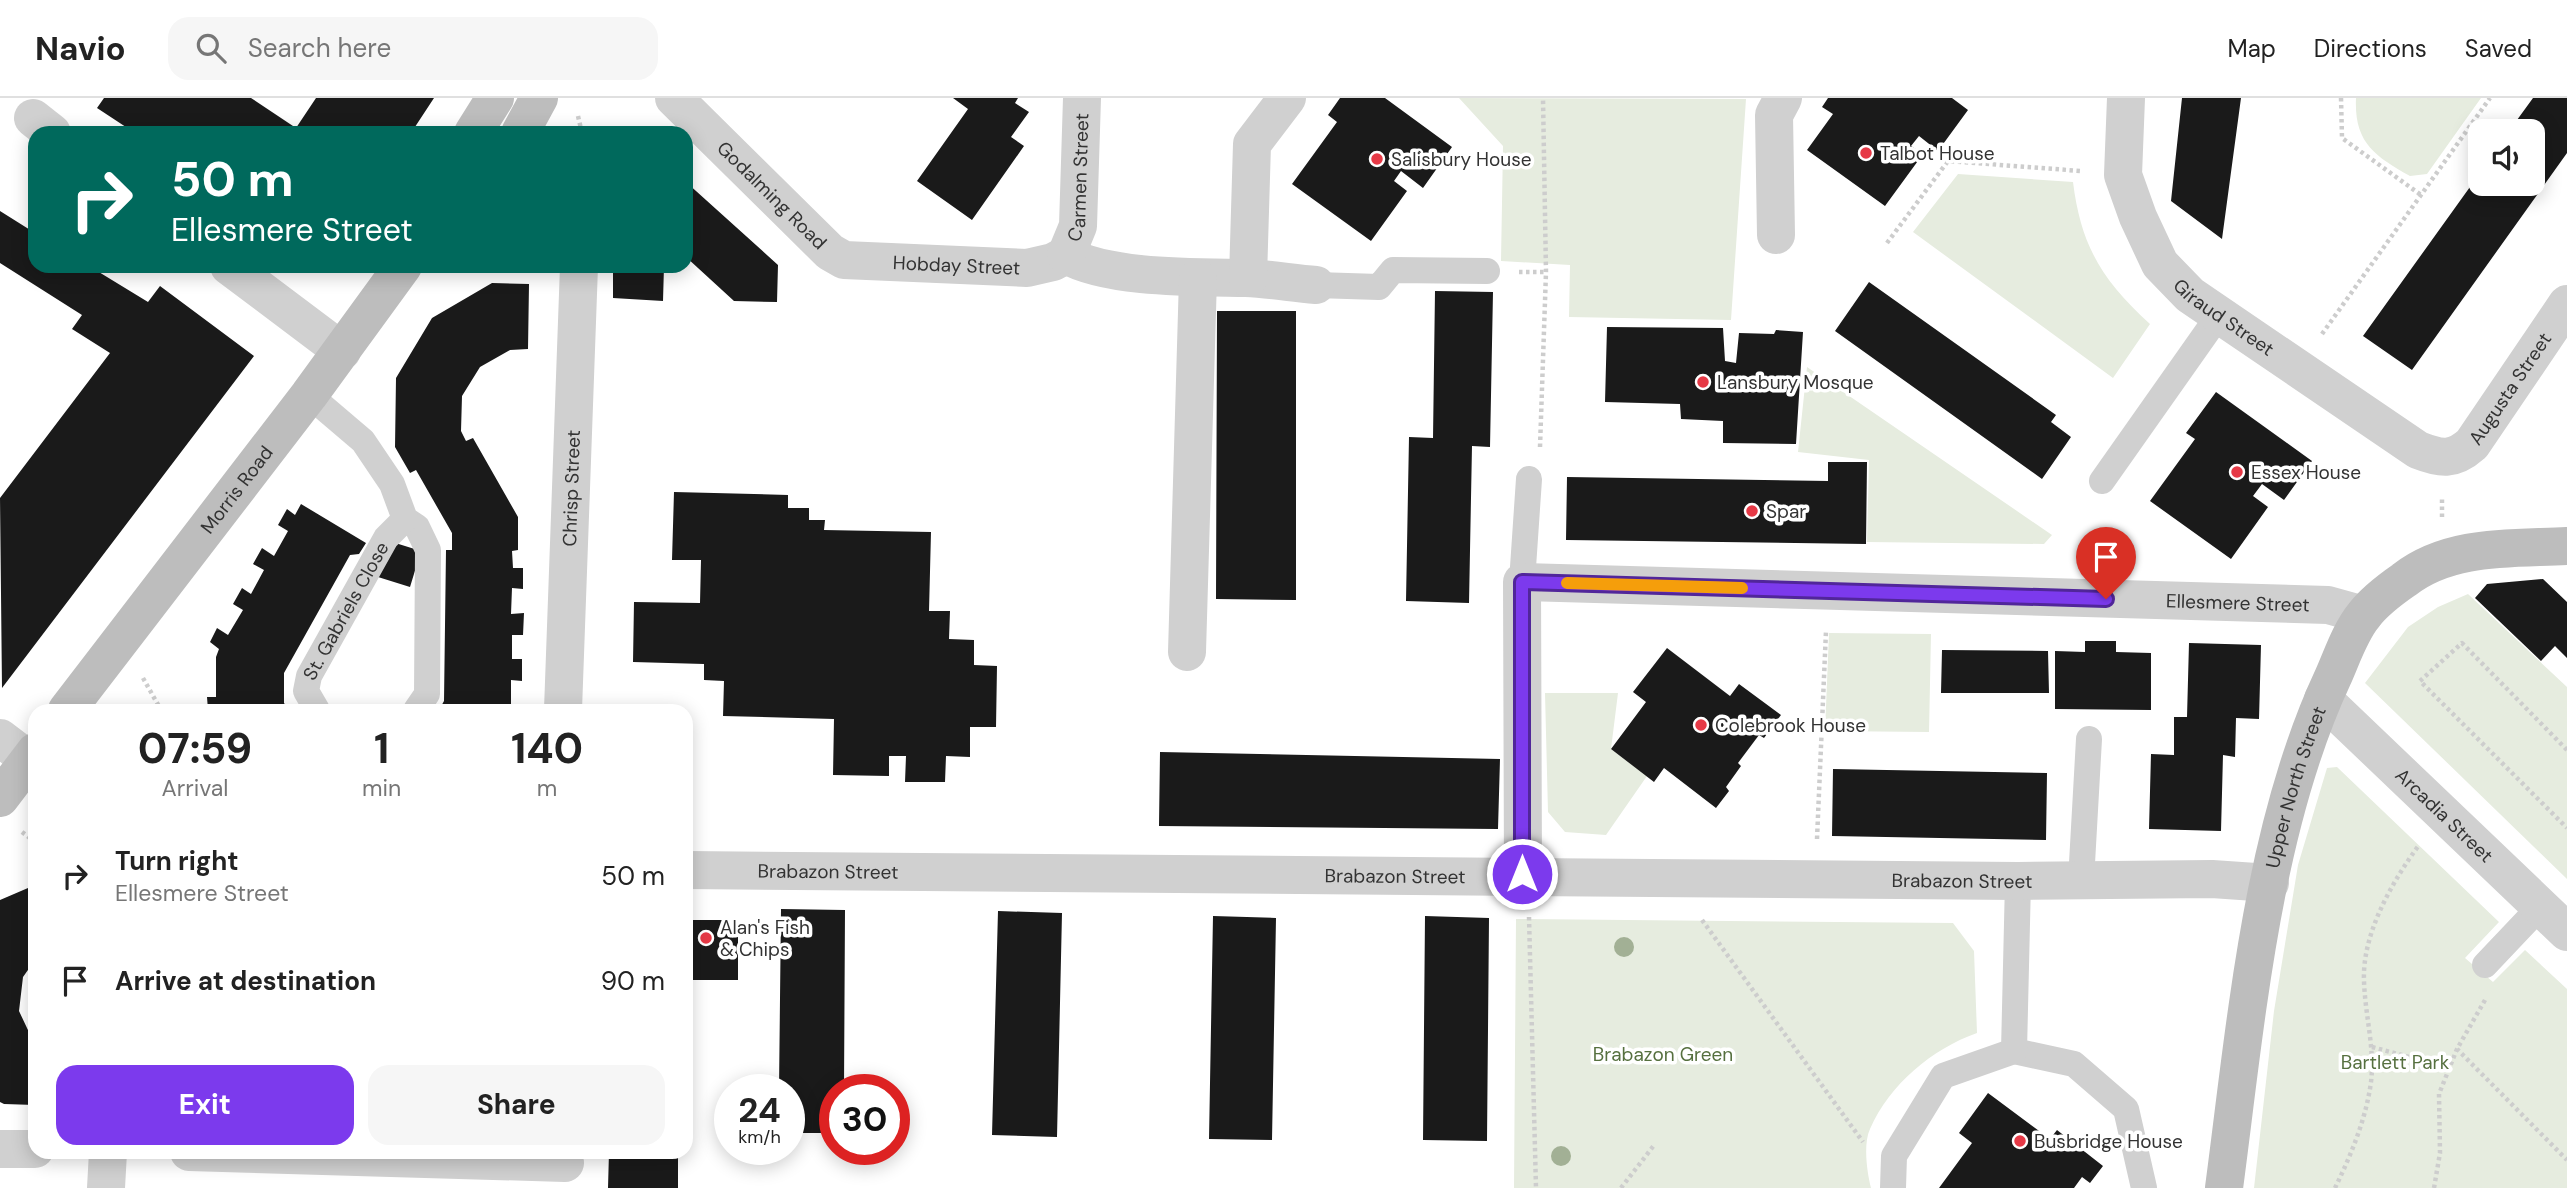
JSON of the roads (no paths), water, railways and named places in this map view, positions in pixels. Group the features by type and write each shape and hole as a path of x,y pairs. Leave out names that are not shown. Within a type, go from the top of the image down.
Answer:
{"street":[{"path":"477,126 495,98"},
{"path":"524,126 539,98"},
{"name":"Godalming Road","path":"674,98 830,251 845,260"},
{"name":"Carmen Street","path":"1051,261 1079,226 1082,98"},
{"path":"1248,278 1252,144 1287,98"},
{"path":"1776,235 1774,115 1783,98"},
{"name":"Giraud Street","path":"2126,98 2123,175 2138,218 2161,264 2190,295 2418,450 2440,459"},
{"name":"Hobday Street","path":"845,260 866,263 1051,261"},
{"path":"1051,261 1198,278 1248,278 1316,285"},
{"path":"238,273 342,351"},
{"name":"Morris Road","path":"72,704 309,395 398,273"},
{"name":"Chrisp Street","path":"563,704 579,273"},
{"path":"1187,652 1198,278"},
{"name":"Augusta Street","path":"2440,459 2459,456 2472,444 2567,304"},
{"name":"Upper North Street","path":"2224,1188 2242,1048 2270,883 2294,782 2323,699 2364,615 2405,578 2442,560 2472,551 2567,546"},
{"path":"1522,582 1522,874"},
{"name":"Ellesmere Street","path":"1522,582 2328,605 2364,615"},
{"name":"Arcadia Street","path":"2323,699 2554,919"},
{"path":"0,798 21,750"},
{"name":"Brabazon Street","path":"693,870 1522,874 2018,881 2212,879 2270,883"},
{"path":"0,1149 28,1149"},
{"path":"106,1188 108,1159"},
{"path":"364,1159 565,1167"}],"lane":[{"path":"1316,285 1379,287 1393,270 1487,271"},
{"path":"2102,481 2219,315"},
{"path":"309,395 363,441 392,484 405,519 417,527 428,550 427,694 420,704"},
{"path":"1522,582 1529,479"},
{"name":"St. Gabriels Close","path":"314,704 306,691 309,676 386,538 405,519"},
{"path":"2081,881 2089,739"},
{"path":"2014,1051 2018,881"},
{"path":"2485,965 2554,919"},
{"path":"1893,1186 1894,1156 1943,1076 2014,1051 2074,1063 2126,1110 2144,1188"}],"place":[{"name":"Talbot House","path":"1866,153"},
{"name":"Salisbury House","path":"1377,159"},
{"name":"Lansbury Mosque","path":"1703,382"},
{"name":"Essex House","path":"2237,472"},
{"name":"Spar","path":"1752,511"},
{"name":"Colebrook House","path":"1701,725"},
{"name":"Alan's Fish & Chips","path":"706,938"},
{"name":"Busbridge House","path":"2020,1141"}],"park label":[{"name":"Brabazon Green","path":"1663,1054"},
{"name":"Bartlett Park","path":"2395,1062"}]}
